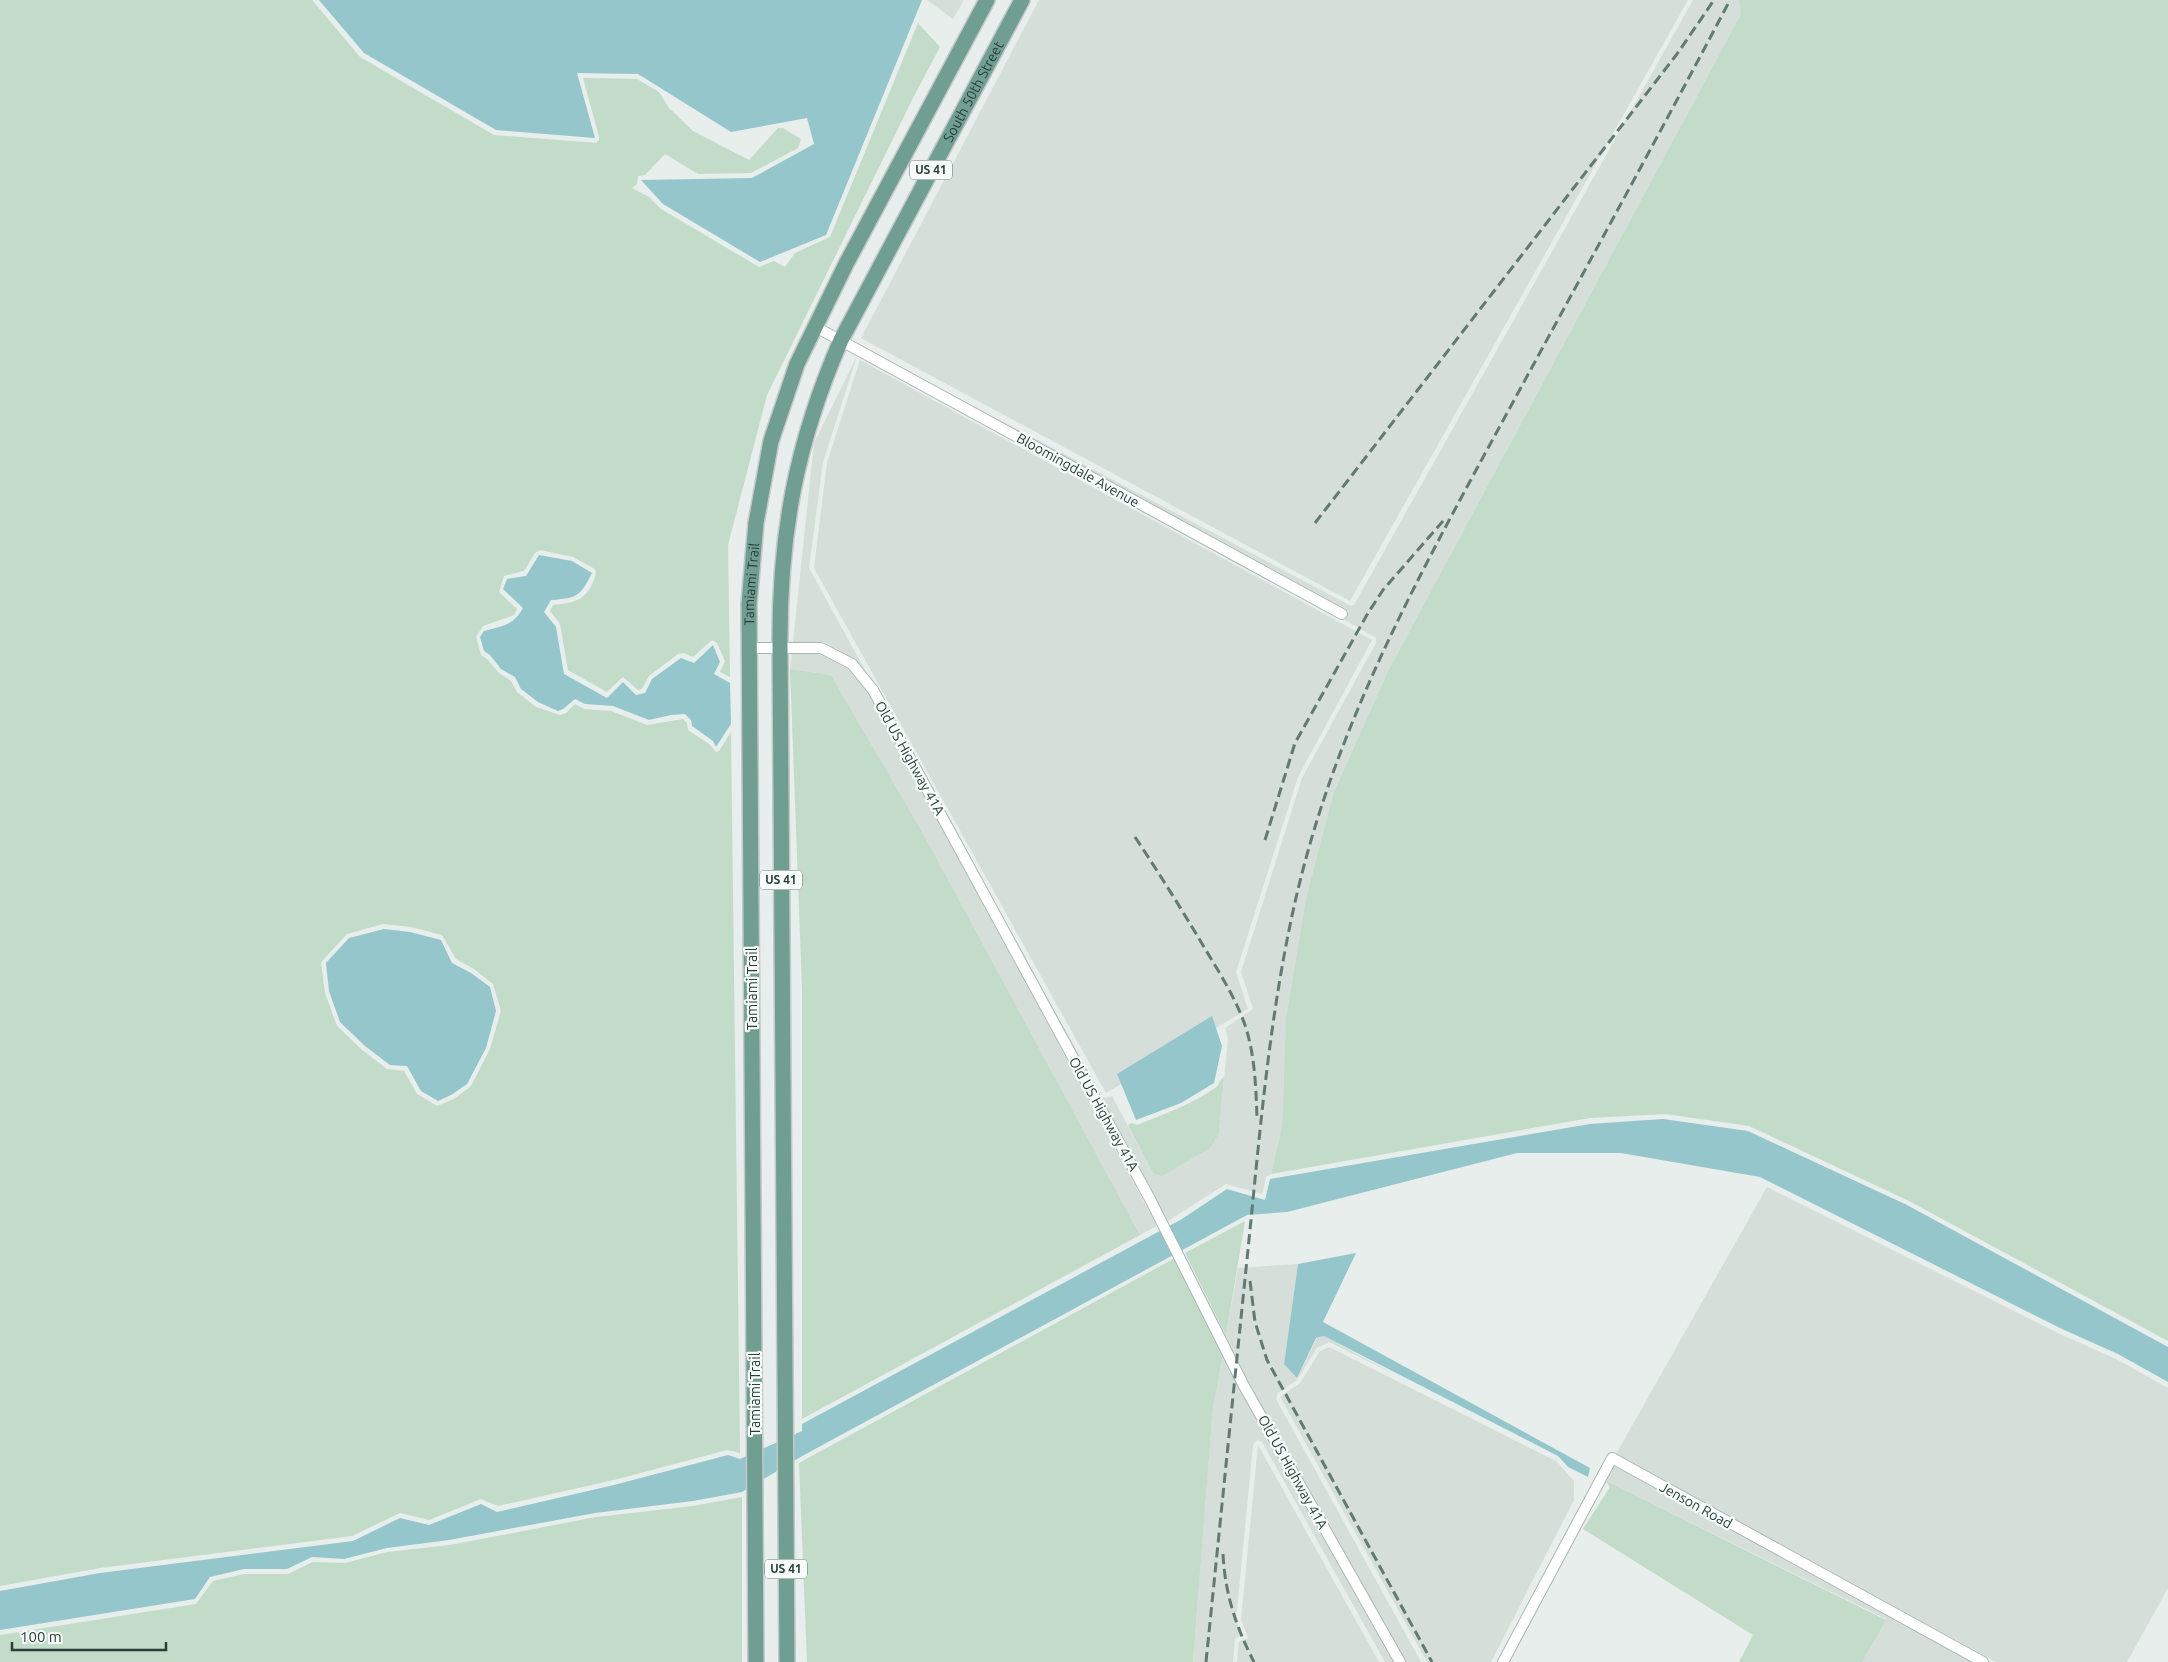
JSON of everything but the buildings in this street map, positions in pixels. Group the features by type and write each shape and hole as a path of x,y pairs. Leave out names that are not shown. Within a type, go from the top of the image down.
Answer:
{"main road":[{"name":"US 41","path":"814,326 987,0"},
{"name":"South 50th Street","path":"841,340 1022,0"},
{"name":"Tamiami Trail","path":"756,1662 750,648 752,565 756,523 770,449 785,396 814,326"},
{"name":"Tamiami Trail","path":"787,1662 781,568 791,493 812,414 826,374 841,340"}],"street":[{"name":"Bloomingdale Avenue","path":"814,326 1342,614"},
{"name":"Old US Highway 41A","path":"750,648 821,648 852,664 873,690 1162,1222 1244,1386 1400,1662"},
{"name":"Jenson Road","path":"1503,1662 1612,1458 1983,1662"}],"shaded area":[{"path":"927,0 964,0 953,19"},
{"path":"1039,0 1688,0 1350,601 861,338"},
{"path":"1693,0 1739,0 1741,14 1388,671 1333,794 1306,900 1286,1017 1282,1127 1271,1174 1266,1177 1262,1194 1226,1184 1168,1221 1029,965 1102,1096 1106,1098 1112,1096 1153,1173 1219,1133 1228,1038 1225,1028 1253,1009 1241,972 1302,778 1376,643 1376,638 1345,620 1349,611 953,395 1351,606 1354,605"},
{"path":"857,356 823,462 809,568 866,672 856,660 824,642 793,642 814,443"},
{"path":"860,360 1372,640 1298,777 1236,972 1248,1009 1106,1093 814,568 827,463"},
{"path":"792,653 819,654 848,669 869,694 1157,1226 1140,1235 924,835 831,675 790,669"},
{"path":"1767,1187 2060,1334 2116,1359 2168,1388 2168,1588 2127,1662 1996,1662 1616,1454"},
{"path":"1298,1264 1284,1364 1297,1378 1317,1338 1324,1336 1396,1375 1329,1342 1317,1348 1297,1380 1278,1393 1276,1399 1421,1662 1406,1662 1249,1383 1226,1336 1238,1268"},
{"path":"1329,1347 1556,1461 1574,1481 1574,1500 1491,1662 1427,1662 1280,1397 1300,1383 1320,1351"},
{"path":"1223,1355 1242,1394 1393,1662 1385,1662 1262,1442 1257,1440 1253,1445 1236,1620 1241,1635 1235,1639 1233,1662 1193,1662 1213,1407"},
{"path":"1258,1445 1379,1662 1237,1662 1239,1641 1248,1638 1241,1620"},
{"path":"1614,1466 1971,1662 1862,1662 1886,1619 1606,1481"}],"green space":[{"path":"0,0 312,0 360,57 494,135 596,143 599,137 583,78 637,79 659,92 669,108 693,131 749,160 778,128 783,128 801,139 798,148 751,173 698,174 665,154 645,175 638,176 637,184 632,188 649,197 661,209 759,267 774,261 785,267 795,253 830,237 918,23 940,47 767,395 728,545 730,677 720,672 725,661 717,643 712,640 693,657 683,653 678,654 649,676 642,689 638,690 623,677 607,692 568,670 560,624 550,611 553,605 569,603 582,597 590,588 596,572 595,569 573,557 540,550 535,553 524,571 504,576 499,592 517,609 514,615 483,626 476,637 481,655 499,673 511,681 517,692 536,707 560,715 566,713 575,704 584,709 611,711 647,725 683,719 687,723 688,730 709,744 716,752 719,751 731,732 740,1453 727,1450 614,1480 498,1506 481,1499 429,1520 400,1513 352,1536 100,1568 0,1586","holes":["383,924 411,927 442,935 456,959 474,969 493,984 501,1011 490,1049 471,1086 454,1099 437,1106 417,1094 404,1071 387,1069 362,1050 337,1026 325,993 321,963 347,934"]},
{"path":"1739,0 2168,0 2168,1341 1909,1201 1749,1126 1665,1114 1590,1118 1271,1174 1282,1127 1286,1017 1306,899 1333,794 1388,671 1741,14"},
{"path":"790,669 831,675 924,835 1140,1235 802,1419 802,989"},
{"path":"1224,1077 1219,1133 1210,1148 1162,1176 1153,1173 1128,1125 1132,1123 1137,1125 1187,1104 1215,1088"},
{"path":"1245,1221 1226,1336 1185,1253"},
{"path":"1175,1258 1223,1355 1213,1407 1193,1662 807,1662 799,1463"},
{"path":"1606,1481 1886,1620 1862,1662 1739,1662 1753,1635 1583,1529 1610,1487"},
{"path":"742,1497 742,1662 0,1662 0,1635 196,1604 213,1581 244,1574 288,1574 313,1562 345,1563 387,1552 450,1545 596,1517 693,1506"}],"water":[{"path":"319,0 922,0 826,235 760,262 663,204 641,180 752,178 814,144 807,118 731,132 638,74 577,73 595,138 496,130 364,53"},
{"path":"539,555 572,561 592,573 581,592 572,597 551,600 544,612 556,627 564,674 607,698 623,682 636,695 645,693 652,679 681,658 694,663 713,645 720,662 714,674 730,683 731,724 716,747 713,741 692,726 691,720 685,714 649,720 613,706 585,704 575,699 558,711 538,702 521,689 515,677 501,669 490,655 484,651 480,637 484,631 511,622 523,608 503,589 507,579 526,576"},
{"path":"384,929 410,932 441,940 452,963 471,973 490,987 496,1011 486,1048 467,1084 438,1101 421,1091 407,1066 390,1065 365,1046 340,1022 329,991 326,963 349,938"},
{"path":"1212,1016 1222,1046 1214,1083 1181,1103 1136,1120 1117,1074"},
{"path":"1663,1119 1748,1131 1907,1205 2168,1347 2168,1382 2118,1354 2062,1329 1760,1177 1621,1153 1517,1153 1287,1212 1247,1215 804,1455 742,1492 693,1501 595,1513 449,1540 387,1548 344,1559 312,1557 287,1569 244,1569 210,1577 195,1599 0,1630 0,1591 100,1573 353,1541 400,1518 429,1525 481,1504 497,1512 614,1485 728,1455 740,1459 802,1431 802,1424 1182,1219 1227,1189 1265,1200 1270,1179 1590,1124"},
{"path":"1356,1253 1323,1322 1590,1468 1588,1477 1568,1467 1558,1456 1324,1336 1316,1338 1297,1378 1284,1364 1298,1264"}],"railway":[{"path":"1315,523 1677,54 1714,0"},
{"path":"1206,1662 1260,1127 1279,987 1287,941 1308,851 1346,737 1421,574 1730,0"},
{"path":"1265,840 1295,743 1368,613 1383,590 1443,521"},
{"path":"1135,837 1215,966 1241,1015 1253,1060 1257,1119"},
{"path":"1250,1281 1255,1322 1267,1360 1432,1662"},
{"path":"1223,1554 1226,1583 1232,1610 1254,1662"}]}
